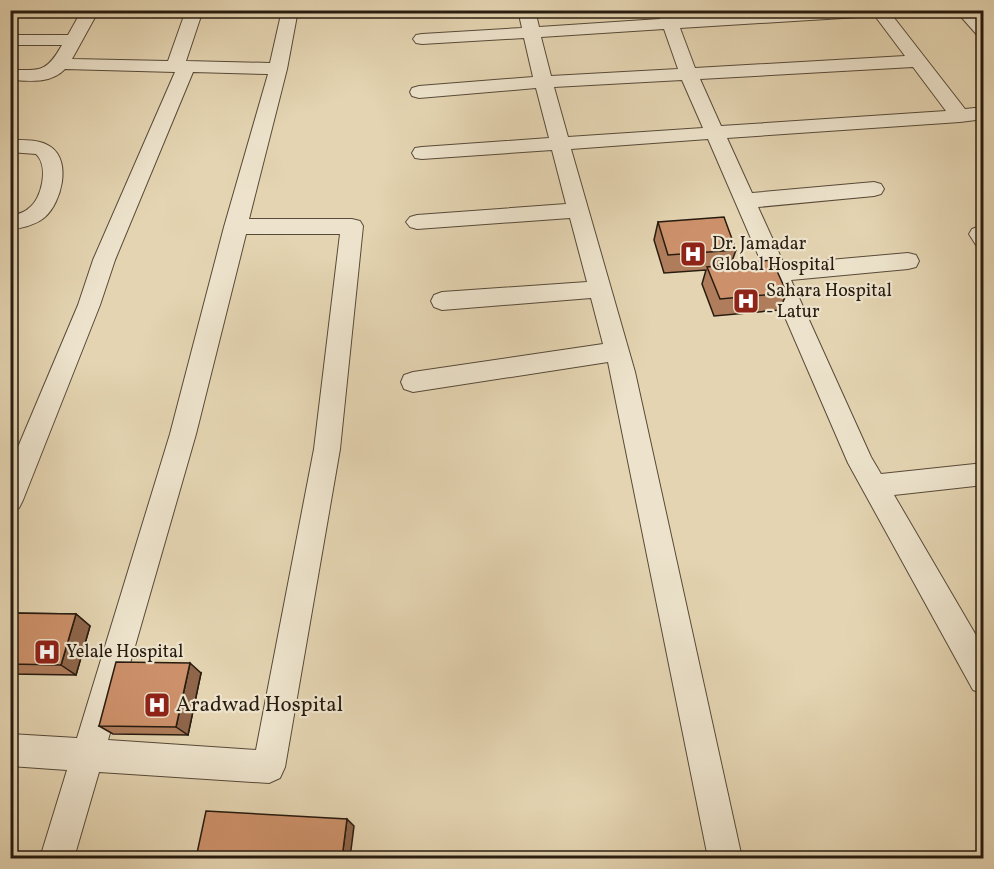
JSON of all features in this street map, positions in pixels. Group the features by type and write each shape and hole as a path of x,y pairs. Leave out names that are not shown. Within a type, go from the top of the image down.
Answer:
{"street":[{"path":"10,75 44,75 56,70 91,10"},
{"path":"10,500 89,305 104,260 181,66 195,10"},
{"path":"57,858 183,434 235,227 278,69 290,10"},
{"path":"963,10 984,32"},
{"path":"422,39 528,21 879,11 960,116"},
{"path":"667,17 688,75 861,463 984,679"},
{"path":"528,21 617,351 725,858"},
{"path":"10,40 74,40"},
{"path":"419,92 543,82 918,61"},
{"path":"60,64 278,69"},
{"path":"422,153 984,113"},
{"path":"10,146 45,151 51,156 53,164 46,203 37,213 10,224"},
{"path":"744,201 874,189"},
{"path":"417,222 578,210"},
{"path":"10,750 270,767 327,448 352,226 235,227"},
{"path":"984,233 980,234 984,240"},
{"path":"776,273 908,261"},
{"path":"442,301 600,289"},
{"path":"413,382 617,351"},
{"path":"874,486 984,474"}],"building":[{"path":"724,217 736,250 668,255 658,222"},
{"path":"772,260 787,293 720,299 707,267"},
{"path":"10,613 76,614 61,665 10,664"},
{"path":"116,662 190,663 176,727 99,726"},
{"path":"206,811 347,819 342,858 196,858"}],"place":[{"name":"Dr. Jamadar Global Hospital","path":"693,254"},
{"name":"Sahara Hospital - Latur","path":"746,301"},
{"name":"Yelale Hospital","path":"47,652"},
{"name":"Aradwad Hospital","path":"157,705"}]}
